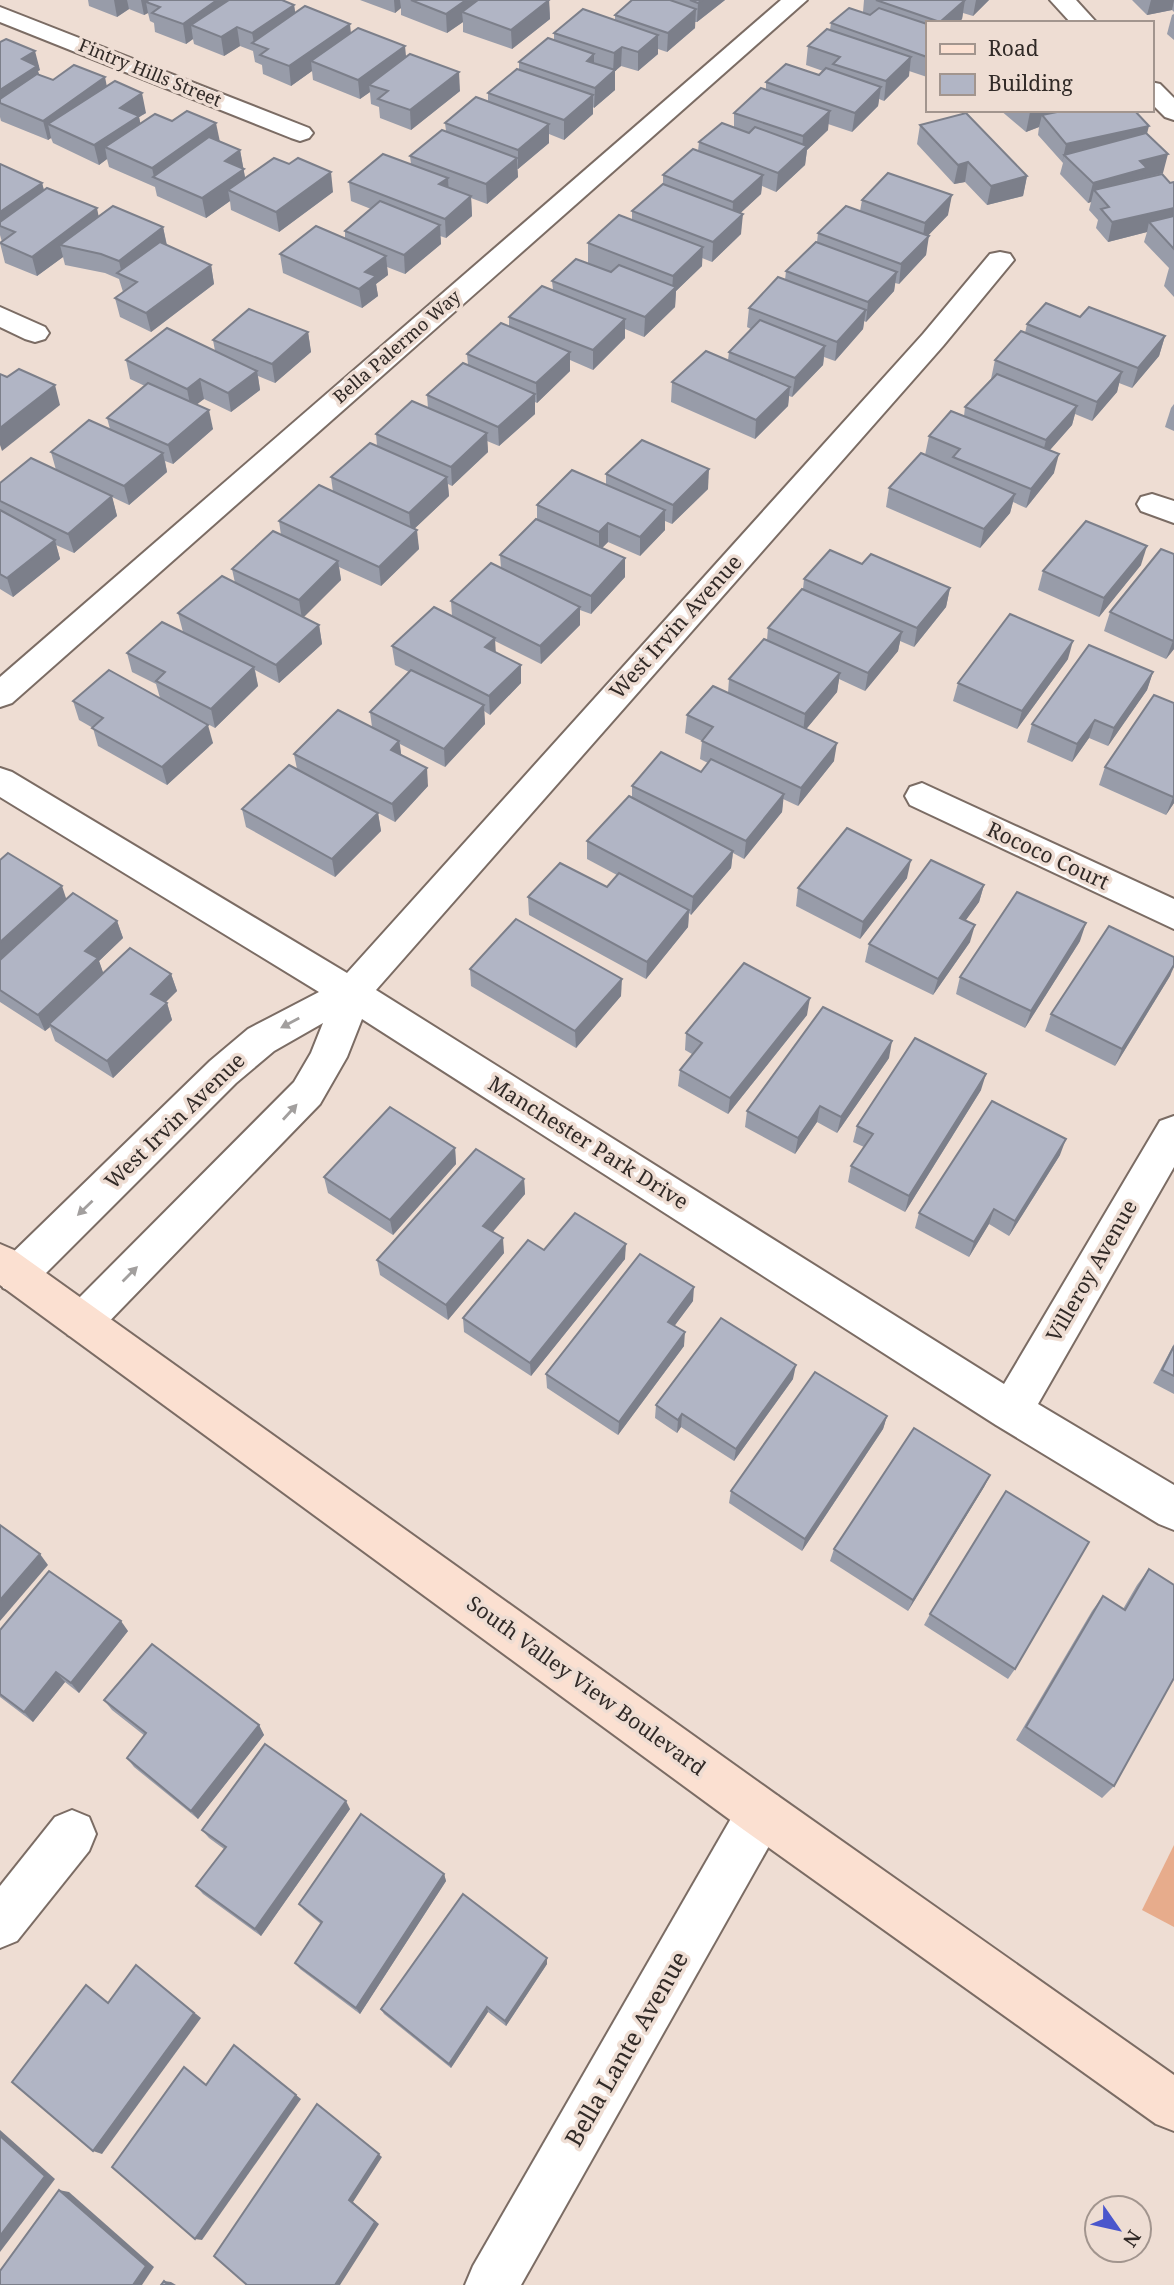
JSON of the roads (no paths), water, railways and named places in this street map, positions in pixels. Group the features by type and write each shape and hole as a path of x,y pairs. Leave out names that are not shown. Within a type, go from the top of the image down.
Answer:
{"main road":[{"name":"South Valley View Boulevard","path":"8,1268 761,1813 1174,2106"}],"street":[{"name":"Bella Palermo Way","path":"0,695 795,0"},
{"path":"1062,0 1083,21"},
{"name":"Fintry Hills Street","path":"0,14 300,133"},
{"path":"1153,91 1174,112"},
{"name":"West Irvin Avenue","path":"8,1268 261,1040 283,1026 351,993 1000,260"},
{"path":"0,316 35,333"},
{"name":"Manchester Park Drive","path":"0,781 351,993 1011,1410 1174,1509"},
{"name":"Rococo Court","path":"922,796 1174,915"},
{"name":"West Irvin Avenue","path":"82,1322 307,1093 325,1069 338,1041 351,993"},
{"name":"Villeroy Avenue","path":"1011,1410 1174,1132"},
{"name":"Bella Lante Avenue","path":"492,2285 761,1813"},
{"path":"0,1924 72,1833"}]}
